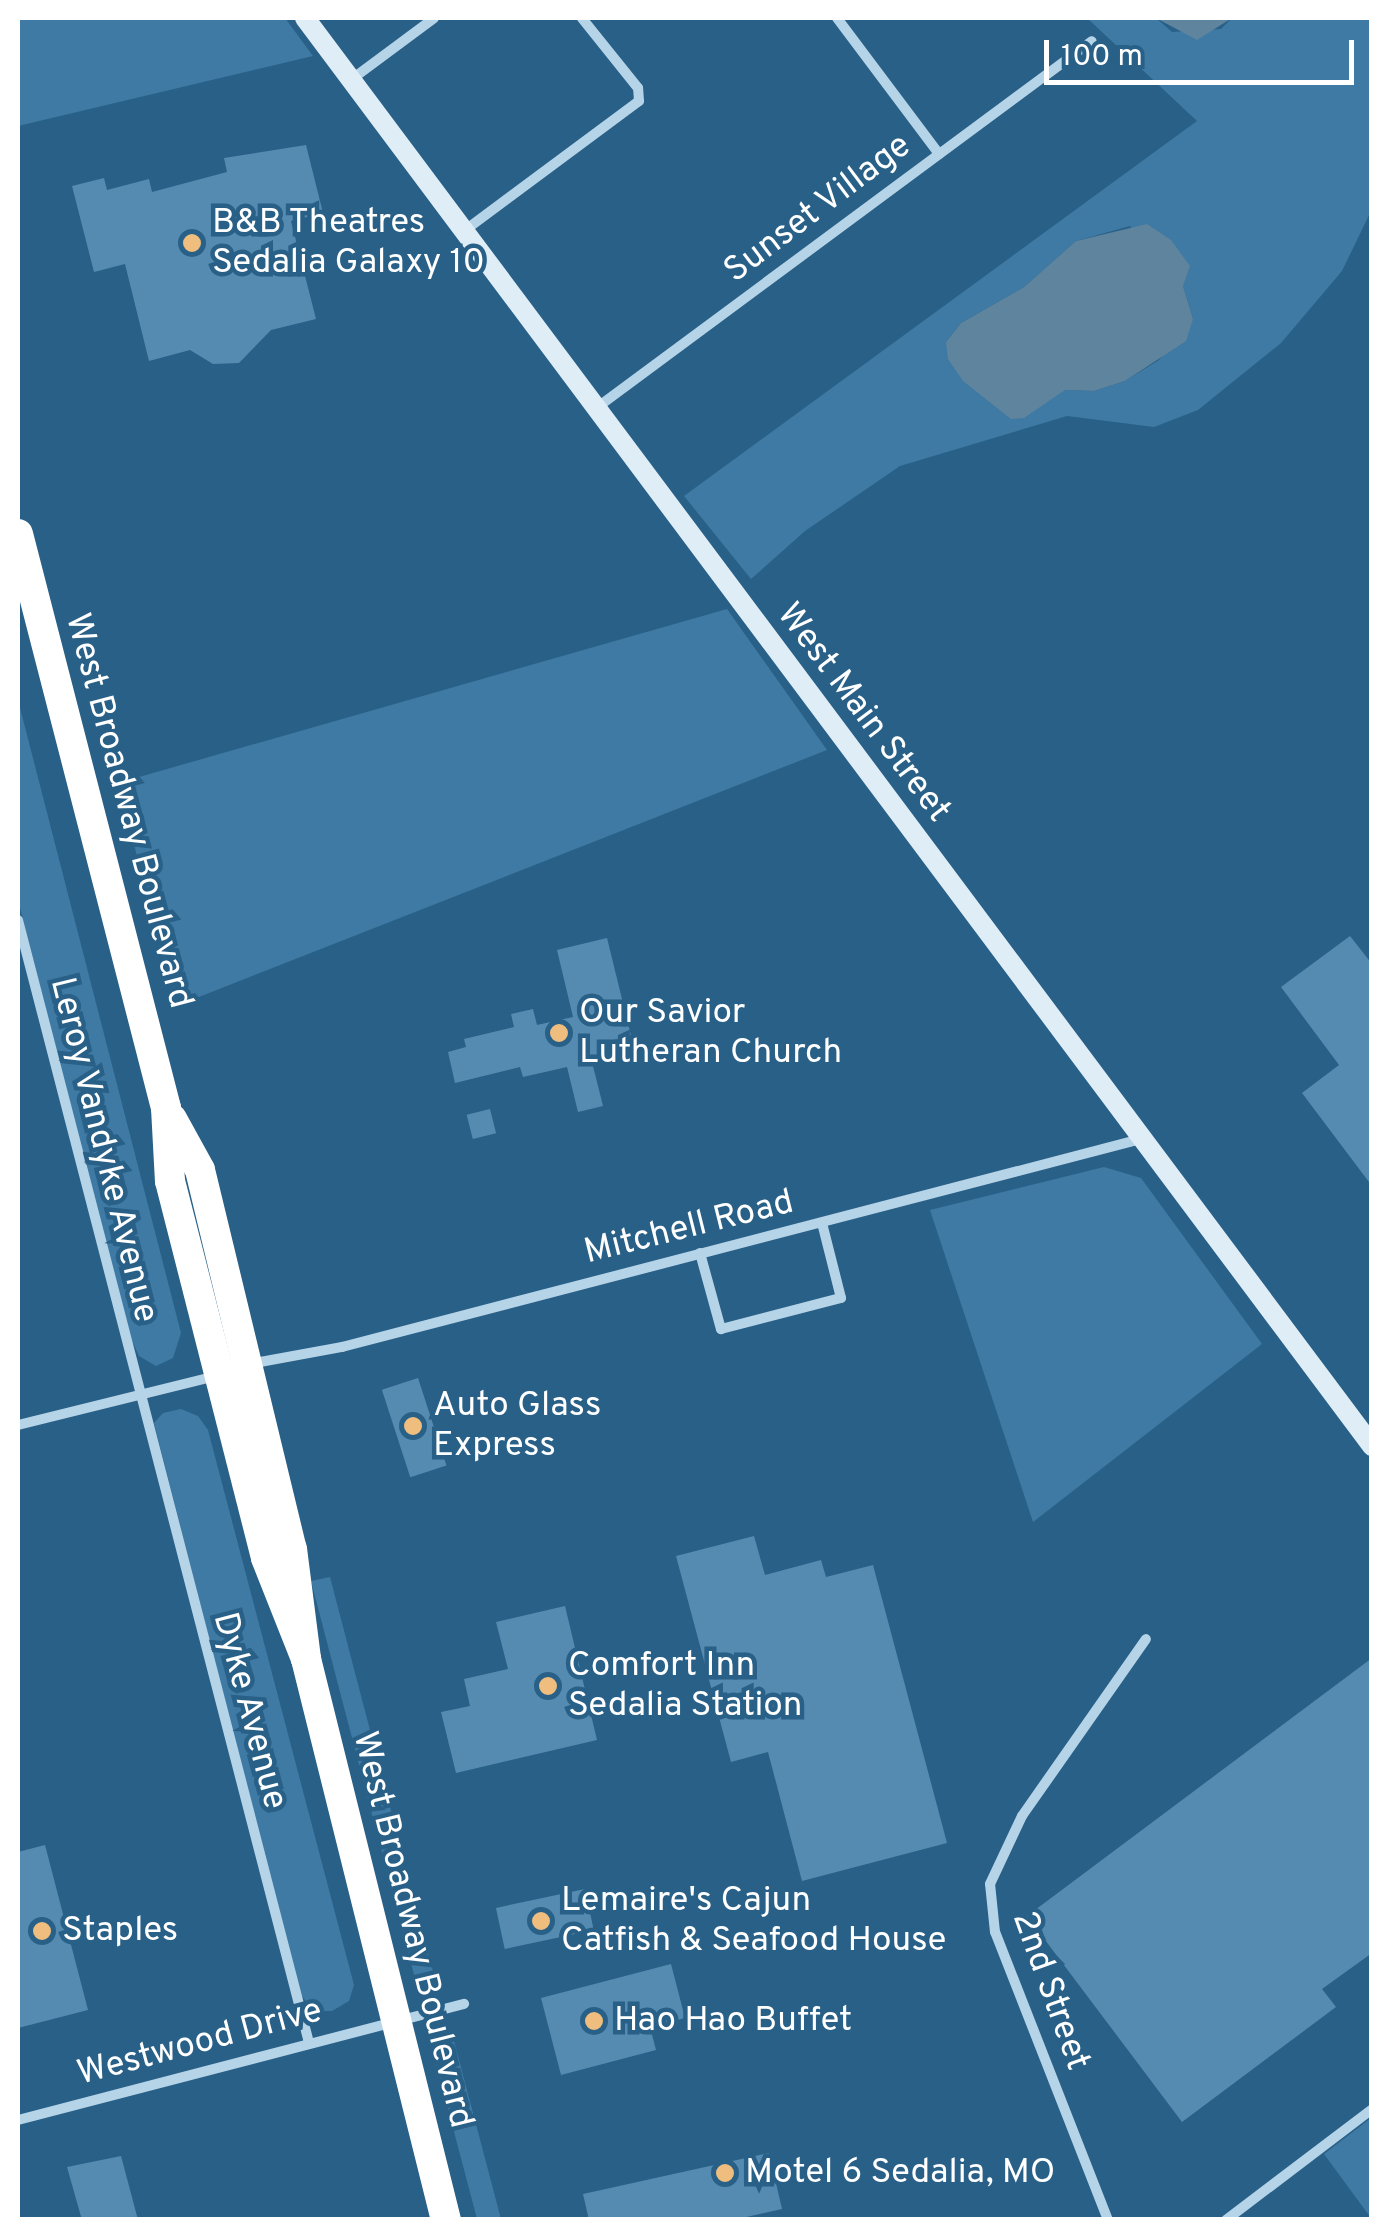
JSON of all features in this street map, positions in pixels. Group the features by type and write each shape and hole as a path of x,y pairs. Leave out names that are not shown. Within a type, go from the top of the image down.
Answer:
{"highway":[{"name":"West Broadway Boulevard","path":"18,534 166,1108 170,1181 234,1369 266,1558 306,1659 446,2220"}],"main road":[{"name":"West Main Street","path":"306,18 594,410 1372,1446"}],"street":[{"path":"351,80 434,18"},
{"path":"464,232 638,101 638,88 582,18"},
{"name":"Sunset Village","path":"594,410 938,154 837,18"},
{"path":"938,154 1092,42"},
{"name":"Leroy Vandyke Avenue","path":"18,920 136,1394"},
{"name":"Mitchell Road","path":"18,1424 234,1369 342,1347 1141,1138"},
{"path":"700,1253 722,1329 841,1298 822,1222"},
{"name":"Dyke Avenue","path":"136,1394 309,2043"},
{"name":"2nd Street","path":"1108,2220 995,1932 990,1884 1022,1816 1146,1638"},
{"name":"Westwood Drive","path":"18,2120 464,2004"},
{"path":"1226,2220 1372,2109"}],"shaded area":[{"path":"18,18 285,18 313,56 18,126"},
{"path":"1087,18 1156,18 1172,32 1221,29 1232,18 1371,18 1371,211 1342,271 1281,343 1198,410 1154,427 1067,416 900,466 805,531 751,579 684,496 1197,121","holes":["1130,226 1183,286 1193,319 1159,360 1125,381 1094,391 1065,390 1046,401 946,342 961,323 1024,287 1076,241"]},
{"path":"1156,18 1232,18 1197,40"},
{"path":"1147,224 1171,240 1190,266 1183,286 1193,319 1186,341 1125,381 1094,391 1065,390 1024,418 1011,419 963,381 948,359 946,342 961,323 1024,287 1076,241"},
{"path":"727,609 827,750 176,1006 118,783"},
{"path":"18,700 181,1333 173,1358 156,1366 139,1356 130,1336 18,900"},
{"path":"1104,1167 1141,1178 1262,1344 1033,1522 930,1210"},
{"path":"181,1409 198,1416 208,1430 354,1985 349,2001 332,2011 314,2011 300,1994 154,1423 163,1413"},
{"path":"330,1577 434,1975 429,1987 417,1984 413,1971 311,1581"},
{"path":"446,2034 454,2041 501,2219 477,2219 432,2048"},
{"path":"1371,2118 1371,2218 1324,2154"}],"building":[{"name":"B&B Theatres Sedalia Galaxy 10","path":"306,145 323,213 291,221 316,319 271,330 239,363 213,364 190,350 149,361 125,264 94,272 72,186 104,178 107,190 149,179 152,192 227,172 224,158"},
{"path":"1350,936 1372,964 1372,1186 1302,1093 1339,1065 1281,987"},
{"name":"Our Savior Lutheran Church","path":"607,938 636,1056 593,1066 603,1106 578,1112 567,1067 523,1077 520,1067 455,1083 448,1052 466,1047 464,1039 514,1027 511,1014 533,1009 537,1025 573,1017 557,950"},
{"path":"490,1109 496,1133 473,1139 467,1115"},
{"path":"418,1378 446,1465 410,1477 382,1390"},
{"path":"754,1536 765,1575 821,1560 826,1577 873,1565 947,1843 802,1881 768,1752 731,1762 676,1556"},
{"name":"Comfort Inn Sedalia Station","path":"565,1606 597,1740 456,1773 441,1712 470,1706 464,1679 508,1669 496,1622"},
{"path":"1372,1658 1372,1953 1322,1989 1336,2007 1182,2122 1027,1916"},
{"name":"Staples","path":"45,1845 88,2010 18,2028 18,1852"},
{"path":"585,1889 594,1930 505,1949 496,1908"},
{"path":"671,1964 685,2018 650,2027 656,2050 561,2075 541,1998"},
{"name":"Motel 6 Sedalia, MO","path":"769,2153 782,2209 733,2220 589,2220 583,2194"},
{"path":"121,2156 138,2220 82,2220 67,2167"}],"place":[{"name":"B&B Theatres Sedalia Galaxy 10","path":"192,243"},
{"name":"Our Savior Lutheran Church","path":"559,1033"},
{"name":"Auto Glass Express","path":"413,1426"},
{"name":"Comfort Inn Sedalia Station","path":"548,1686"},
{"name":"Lemaire's Cajun Catfish & Seafood House","path":"541,1921"},
{"name":"Staples","path":"42,1931"},
{"name":"Hao Hao Buffet","path":"594,2021"},
{"name":"Motel 6 Sedalia, MO","path":"725,2173"}]}
